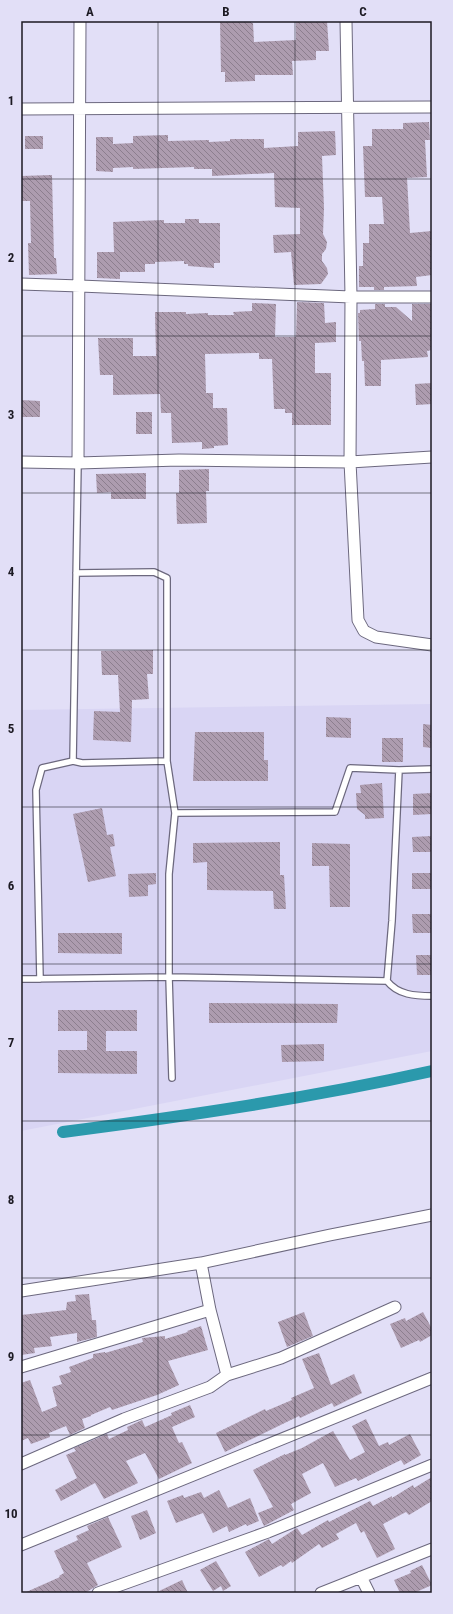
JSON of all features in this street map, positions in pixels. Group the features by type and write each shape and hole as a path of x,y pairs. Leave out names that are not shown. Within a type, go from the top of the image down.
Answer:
{"street":[{"path":"78,462 80,286 80,21"},
{"path":"346,21 346,108 351,297 350,462 358,620 364,632 376,637 432,646"},
{"path":"21,109 432,107"},
{"path":"21,284 351,297 432,297"},
{"path":"21,462 179,460 350,462 432,457"},
{"path":"21,1291 201,1263 432,1215"},
{"path":"201,1263 210,1310 227,1375"},
{"path":"21,1464 124,1419 210,1387 227,1375 281,1358 395,1307"},
{"path":"21,1367 210,1310"},
{"path":"21,1545 432,1378"},
{"path":"98,1593 268,1532 432,1465"},
{"path":"321,1593 432,1548"},
{"path":"361,1577 369,1593"}],"lane":[{"path":"73,761 78,462"},
{"path":"76,573 154,572 167,578 167,761 175,813 169,874 169,977 172,1078"},
{"path":"40,979 36,790 42,768 73,761 82,763 167,761"},
{"path":"175,813 335,812 350,768 399,770 432,769"},
{"path":"399,770 392,921 387,981 392,987 403,994 432,996"},
{"path":"21,979 169,977 387,981"}],"shaded area":[{"path":"432,704 432,1051 21,1131 21,710"}],"building":[{"path":"220,21 251,21 251,23 253,23 254,42 296,40 296,21 327,21 329,51 316,51 316,60 292,61 293,75 255,75 255,81 225,82 225,72 221,72"},
{"path":"429,122 430,140 425,140 427,177 407,178 410,233 432,231 432,275 416,277 417,286 384,287 384,290 374,290 374,287 359,287 359,266 363,266 363,243 369,243 369,224 384,224 382,197 365,197 363,146 372,146 372,129 403,129 403,123"},
{"path":"335,131 336,155 322,156 324,208 323,234 327,242 326,249 322,254 322,261 327,268 328,274 321,284 294,285 291,252 274,253 273,235 300,234 300,208 275,207 274,173 212,176 212,169 194,169 194,167 133,169 133,167 113,168 113,172 96,171 96,137 113,137 113,144 133,143 133,136 168,135 168,141 209,140 209,142 230,141 230,139 264,139 264,148 298,146 298,132"},
{"path":"25,136 43,136 43,149 25,149"},
{"path":"52,175 54,258 56,258 57,274 29,275 28,243 31,243 30,201 21,201 21,176"},
{"path":"185,219 199,219 199,223 220,223 220,263 214,263 214,268 188,266 188,264 184,264 184,261 155,262 155,264 145,264 145,272 120,272 120,279 97,278 97,252 114,252 113,222 164,220 164,223 185,223"},
{"path":"297,302 324,303 325,323 336,322 336,342 315,343 315,373 331,373 331,425 292,425 292,413 285,413 285,409 274,409 272,359 259,359 259,353 205,354 206,393 213,393 213,408 227,408 228,445 214,446 214,448 202,449 202,442 172,443 171,413 161,413 160,394 113,395 113,375 100,375 98,338 133,338 133,356 156,356 155,312 234,315 233,312 252,311 252,303 276,304 275,337 296,337"},
{"path":"375,304 385,304 385,307 396,307 412,321 412,304 432,304 432,350 427,351 428,357 381,360 381,386 365,386 364,361 362,361 361,341 359,341 358,313 360,313 360,310 375,309"},
{"path":"432,383 432,404 416,405 415,384"},
{"path":"21,400 40,401 40,417 21,417"},
{"path":"136,412 152,412 152,434 136,434"},
{"path":"209,469 209,491 206,491 207,523 177,524 176,493 179,493 179,470"},
{"path":"146,473 146,499 111,499 111,492 97,493 96,474"},
{"path":"153,650 153,674 147,674 149,699 132,700 131,742 93,740 94,711 120,712 118,675 102,675 101,651"},
{"path":"326,717 351,718 351,738 326,737"},
{"path":"423,724 432,725 432,748 423,747"},
{"path":"195,732 264,732 264,760 268,760 268,781 193,781"},
{"path":"382,738 403,738 403,762 382,762"},
{"path":"382,783 384,818 365,819 365,815 357,809 356,793 361,793 360,785"},
{"path":"432,793 432,814 413,815 413,794"},
{"path":"102,808 107,835 113,834 115,846 110,847 116,876 88,882 73,814"},
{"path":"432,836 432,852 413,852 412,837"},
{"path":"280,842 280,875 284,875 286,909 274,909 273,891 207,890 207,862 193,863 193,843"},
{"path":"312,843 350,844 350,907 330,907 329,866 312,866"},
{"path":"156,873 156,884 148,885 148,896 129,897 128,874"},
{"path":"412,873 432,873 432,889 412,889"},
{"path":"412,914 432,914 432,933 413,933"},
{"path":"58,933 122,933 122,954 58,953"},
{"path":"416,955 432,955 432,975 417,975"},
{"path":"209,1003 338,1004 337,1023 209,1023"},
{"path":"58,1010 137,1010 137,1031 106,1031 106,1051 137,1051 137,1074 58,1073 58,1050 87,1050 87,1031 58,1031"},
{"path":"324,1044 324,1061 282,1062 281,1045"},
{"path":"89,1294 92,1320 96,1320 97,1337 77,1342 77,1333 50,1337 52,1346 34,1348 35,1353 21,1355 21,1315 66,1310 67,1302 76,1301 75,1295"},
{"path":"304,1312 313,1336 287,1347 278,1322"},
{"path":"423,1312 432,1329 432,1335 420,1342 419,1340 401,1348 390,1324 405,1318 406,1321"},
{"path":"201,1326 208,1350 168,1361 179,1385 157,1395 112,1410 110,1407 82,1419 85,1428 70,1435 66,1426 49,1433 50,1437 31,1444 28,1438 21,1441 21,1383 30,1380 42,1412 57,1406 52,1387 62,1384 59,1376 71,1372 69,1367 93,1358 93,1354 105,1353 143,1342 142,1338 165,1336 165,1339 188,1332 187,1331"},
{"path":"319,1353 331,1385 354,1374 362,1393 334,1407 332,1403 300,1418 299,1416 225,1452 216,1433 265,1409 266,1411 292,1400 291,1398 314,1388 302,1359"},
{"path":"190,1405 195,1417 172,1427 179,1443 182,1442 192,1463 159,1479 145,1453 126,1461 138,1483 104,1499 95,1483 61,1501 55,1490 77,1478 66,1455 76,1451 74,1448 107,1434 109,1439 128,1430 127,1427 142,1420 145,1427"},
{"path":"366,1419 379,1446 388,1442 389,1445 410,1434 421,1455 404,1465 401,1460 358,1481 356,1478 335,1487 323,1463 302,1474 311,1493 291,1504 294,1510 264,1526 258,1513 273,1507 253,1470 285,1454 302,1448 333,1431 350,1460 365,1452 352,1426"},
{"path":"432,1477 432,1501 409,1515 406,1512 383,1524 395,1549 377,1558 364,1531 361,1533 356,1523 336,1534 339,1539 322,1548 319,1544 292,1563 291,1561 283,1567 281,1565 259,1577 245,1552 269,1539 272,1544 297,1528 302,1535 328,1520 329,1522 370,1501 373,1506 392,1496 392,1498 413,1485 414,1488"},
{"path":"219,1490 228,1508 250,1498 259,1521 247,1526 246,1524 229,1532 227,1526 213,1533 203,1513 176,1523 167,1501 183,1495 184,1498 201,1492 204,1498"},
{"path":"147,1510 156,1533 140,1540 131,1516"},
{"path":"108,1517 122,1547 87,1563 98,1585 85,1593 24,1593 60,1577 59,1576 64,1573 54,1551 78,1540 76,1536 89,1530 87,1526"},
{"path":"216,1561 231,1586 223,1591 221,1586 213,1591 200,1570"},
{"path":"422,1565 432,1585 414,1593 400,1593 394,1580 411,1573 410,1571"},
{"path":"182,1580 188,1593 155,1593"}],"waterway":[{"path":"63,1132 248,1106 340,1090 432,1071"}]}
